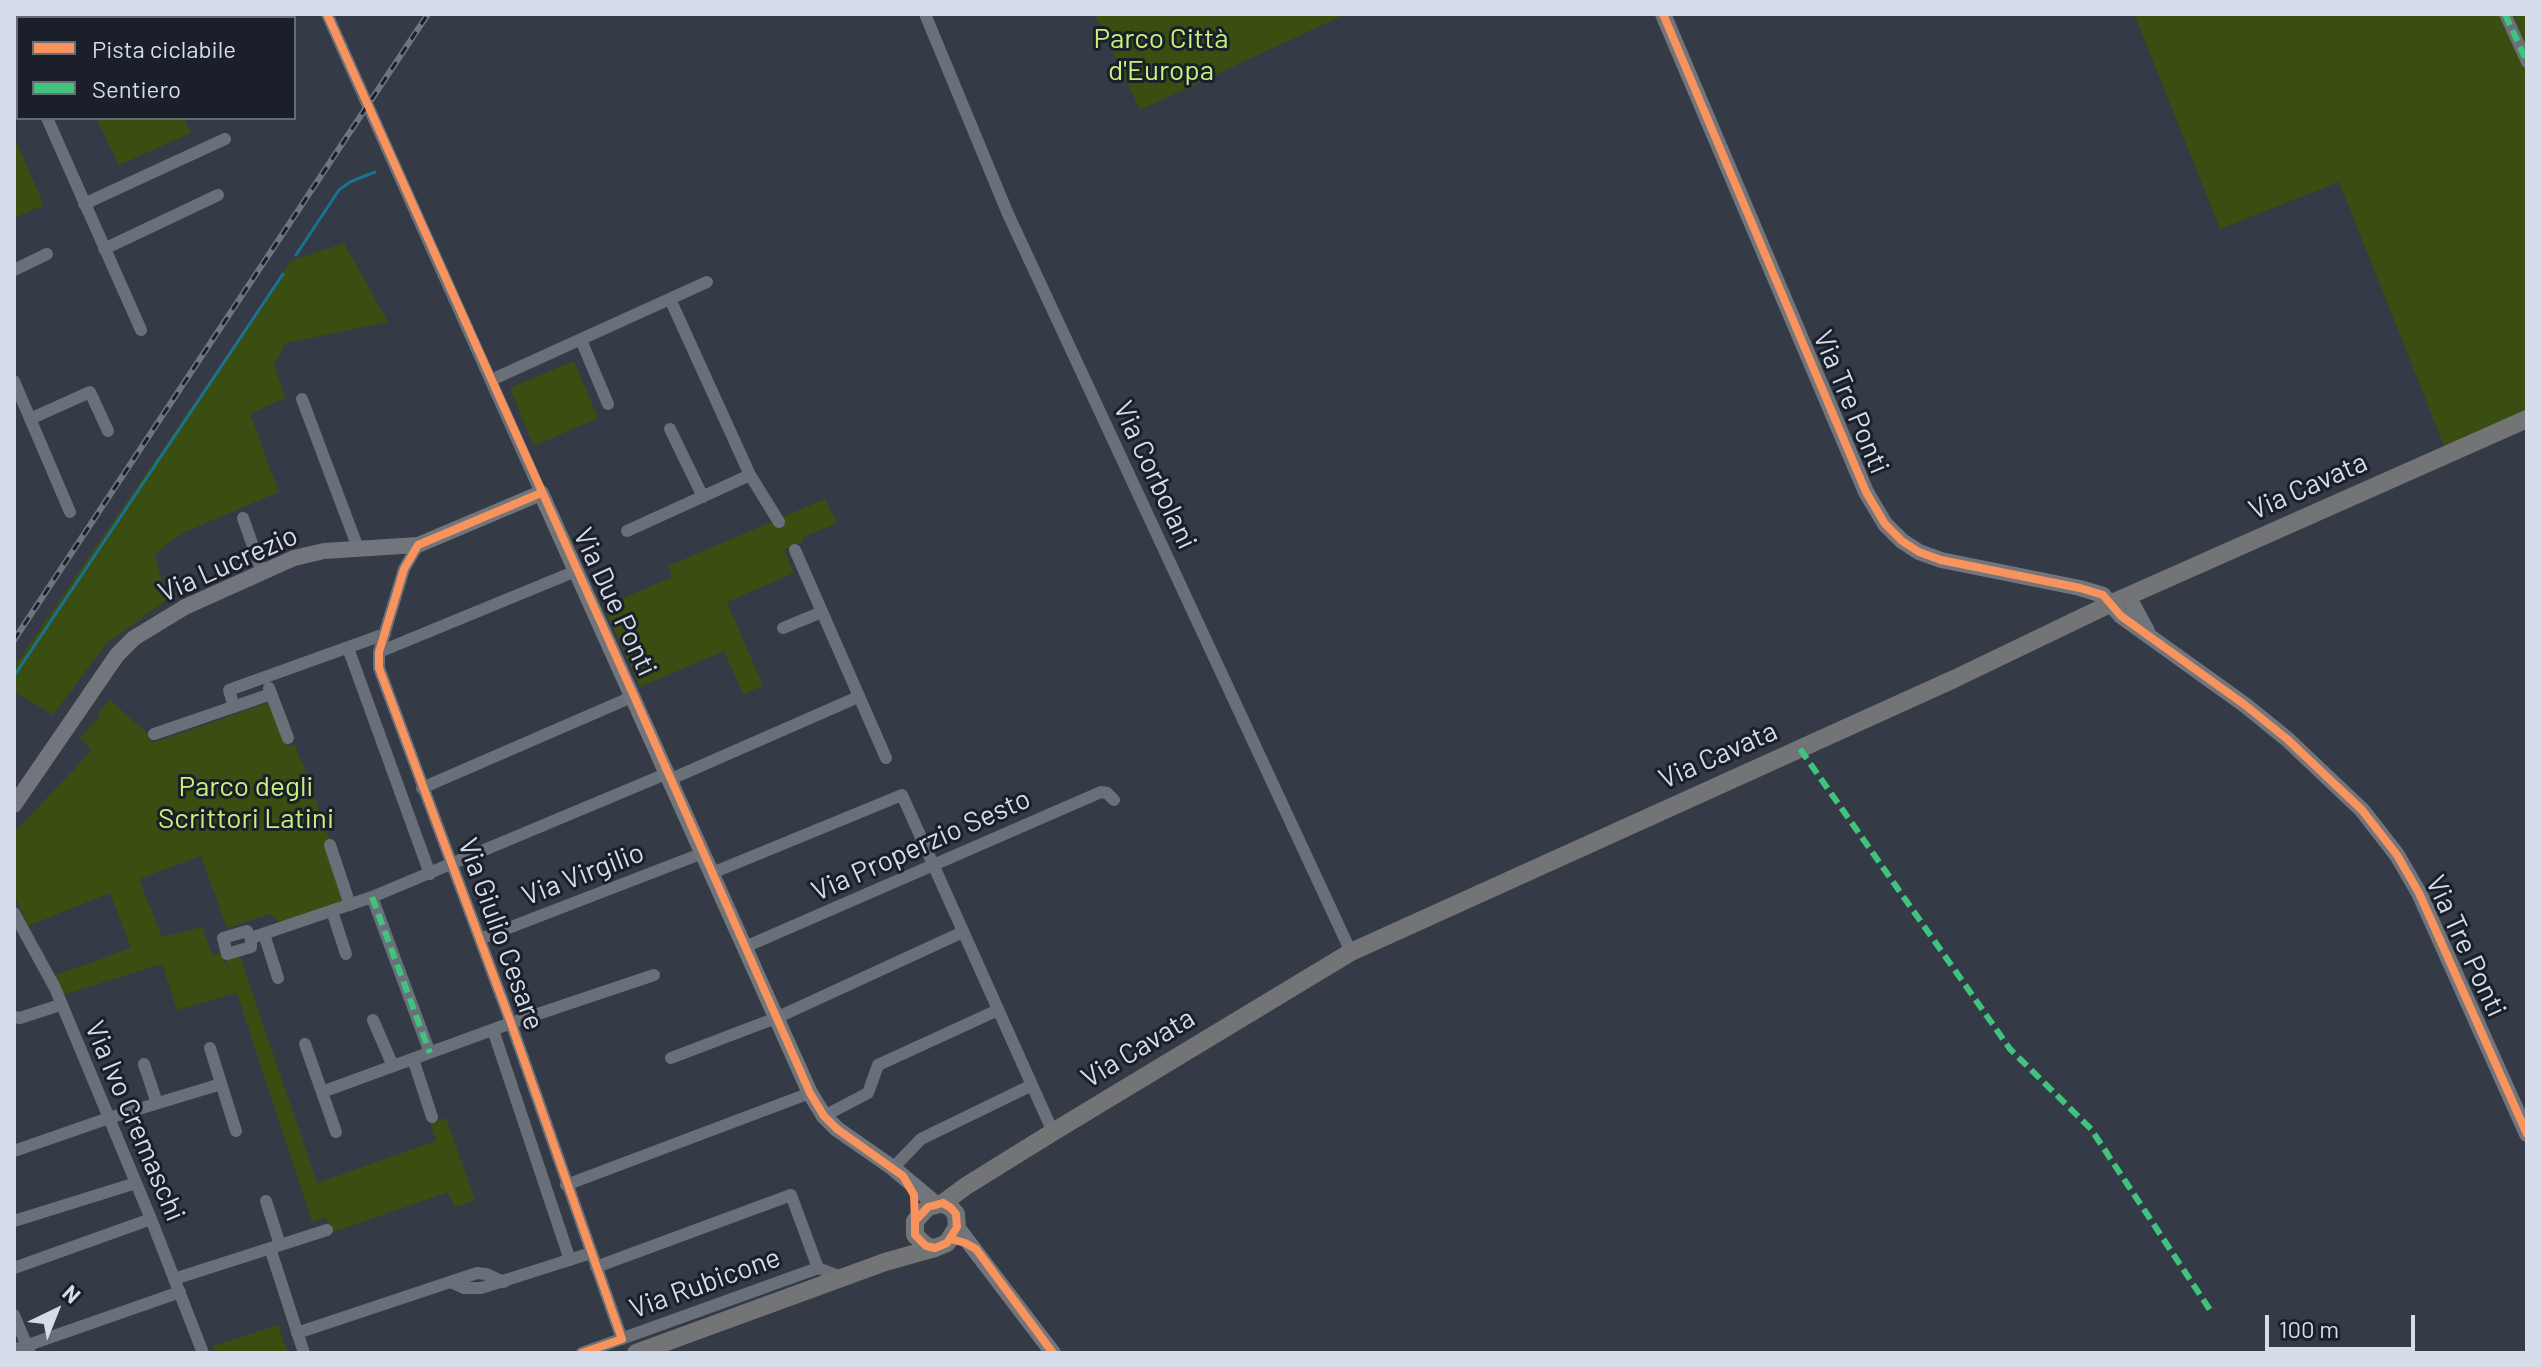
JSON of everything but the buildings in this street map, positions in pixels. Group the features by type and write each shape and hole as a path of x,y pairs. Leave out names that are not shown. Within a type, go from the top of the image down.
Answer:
{"main road":[{"name":"Via Cavata","path":"946,1223 966,1186 1351,952 1954,679 2119,600 2527,419"},
{"path":"885,1262 900,1251 922,1212 946,1223"},
{"path":"915,1226 920,1242 946,1223"},
{"path":"636,1353 885,1262 946,1223"}],"street":[{"name":"Via Due Ponti","path":"327,14 810,1093 824,1116 837,1129 898,1172 965,1243 976,1249 1053,1353"},
{"name":"Via Corbolani","path":"925,14 1008,214 1351,952"},
{"name":"Via Tre Ponti","path":"1663,14 1866,492 1879,516 1902,541 1919,552 1941,560 2119,600 2121,616 2245,705 2287,739 2362,810 2397,855 2419,893 2527,1134"},
{"path":"2505,14 2527,62"},
{"path":"48,120 141,330"},
{"path":"84,204 225,139"},
{"path":"104,249 218,195"},
{"path":"14,270 47,254"},
{"path":"491,380 707,282"},
{"path":"670,299 750,475 779,522"},
{"path":"581,340 608,404"},
{"path":"14,381 70,512"},
{"path":"30,419 90,392 108,431"},
{"path":"302,399 358,548"},
{"path":"670,429 703,497"},
{"path":"627,531 750,475"},
{"name":"Via Lucrezio","path":"14,805 108,666 134,638 185,607 294,558 324,551 418,545 541,493"},
{"path":"243,518 262,572"},
{"path":"379,652 404,569 418,545"},
{"path":"795,550 886,758"},
{"path":"379,652 576,571"},
{"path":"2063,585 2074,592 2090,614"},
{"path":"783,628 822,612"},
{"path":"234,707 229,690 385,634"},
{"name":"Via Giulio Cesare","path":"348,648 430,874"},
{"name":"Via Giulio Cesare","path":"379,652 379,668 511,1023 622,1339"},
{"path":"265,677 288,738"},
{"path":"154,734 271,694"},
{"path":"422,788 634,696"},
{"path":"251,938 430,874 858,697"},
{"name":"Via Properzio Sesto","path":"745,947 1101,792 1114,800"},
{"path":"712,873 902,795 1053,1132"},
{"path":"330,845 350,905"},
{"name":"Via Virgilio","path":"480,939 703,853"},
{"path":"372,897 430,1053"},
{"path":"14,901 23,927"},
{"path":"332,911 346,954"},
{"name":"Via Ivo Cremaschi","path":"14,913 55,988 203,1353"},
{"path":"671,1058 776,1018 963,932"},
{"path":"264,934 278,978"},
{"path":"322,1092 654,975"},
{"path":"16,1021 60,1005"},
{"path":"824,1116 868,1093 878,1065 998,1010"},
{"path":"373,1020 393,1066"},
{"name":"Via Giulio Cesare","path":"493,1030 570,1260"},
{"path":"305,1044 336,1132"},
{"path":"210,1048 236,1131"},
{"path":"413,1059 432,1117"},
{"path":"144,1064 157,1103"},
{"path":"14,1151 221,1084"},
{"path":"915,1226 914,1195 898,1172 921,1139 1032,1085"},
{"path":"566,1185 810,1093"},
{"path":"14,1221 136,1183"},
{"path":"596,1267 791,1195 818,1268"},
{"path":"266,1201 304,1353"},
{"path":"14,1268 151,1219"},
{"path":"174,1279 327,1230"},
{"path":"297,1333 451,1282 464,1288 481,1288 591,1253"},
{"name":"Via Rubicone","path":"582,1353 818,1268 844,1278"},
{"path":"14,1315 24,1349 180,1292"}],"green space":[{"name":"Parco Città d'Europa","path":"1095,14 1346,14 1140,110"},
{"path":"2134,14 2527,14 2527,412 2445,448 2339,182 2220,229"},
{"path":"97,120 185,120 191,133 119,165"},
{"path":"14,137 44,205 14,218"},
{"path":"344,243 388,322 286,343 274,364 285,398 250,414 279,492 180,534 155,554 166,600 106,644 53,715 14,691 14,667 291,261"},
{"path":"574,361 598,418 534,446 510,388"},
{"path":"825,499 837,523 802,538 803,542 784,550 794,573 727,602 763,686 743,694 724,651 640,687 604,607 672,577 668,566"},
{"name":"Parco degli Scrittori Latini","path":"110,700 149,735 153,743 270,702 288,746 295,744 330,840 324,843 345,902 279,923 271,914 227,928 201,856 139,879 162,937 202,927 212,955 221,954 230,974 225,956 239,953 317,1183 436,1141 431,1123 446,1118 475,1200 455,1207 448,1192 331,1233 326,1217 312,1222 237,993 177,1010 162,964 56,997 48,978 131,948 110,893 28,926 14,895 14,833 92,750 80,738"},
{"path":"278,1325 288,1353 216,1353 213,1346"}],"waterway":[{"path":"296,255 339,190 375,172"},
{"path":"14,676 283,274"}],"railway":[{"path":"14,640 428,14"}],"marked path":[{"path":"2505,14 2527,62"},
{"path":"1800,749 2010,1049 2091,1129 2210,1310"},
{"path":"372,897 430,1053"}],"cycle path":[{"path":"327,14 810,1093 824,1116 837,1129 903,1176 914,1195 915,1221"},
{"path":"1663,14 1866,492 1885,524 1919,552 1941,560 2103,595 2121,616 2287,739 2362,810 2397,855 2419,893 2527,1134"},
{"path":"541,493 418,545 404,569 379,652 379,668 511,1023 622,1339 582,1353"},
{"path":"943,1203 956,1214 957,1227 947,1243 935,1248 926,1246 915,1235 915,1221 928,1207 943,1203"},
{"path":"951,1239 976,1249 1053,1353"}]}
